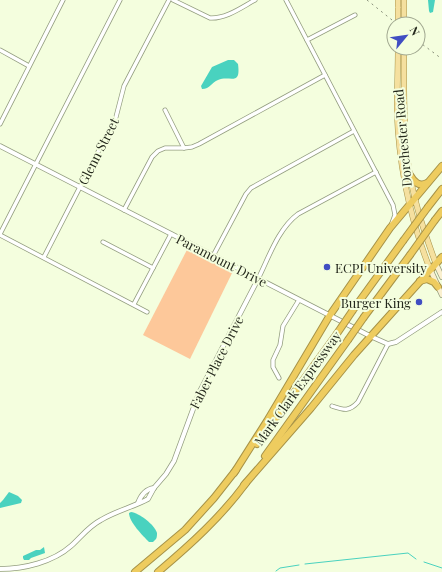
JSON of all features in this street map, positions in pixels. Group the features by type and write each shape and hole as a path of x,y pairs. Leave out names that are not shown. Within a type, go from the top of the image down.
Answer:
{"highway":[{"path":"234,473 330,316 390,228 442,166"},
{"path":"410,175 413,180 419,184 429,182"},
{"name":"Mark Clark Expressway","path":"135,572 185,530 214,498 271,426 353,310 442,189"},
{"name":"Mark Clark Expressway","path":"158,572 193,542 219,515 244,485 442,211"},
{"path":"244,485 307,413 370,336 442,257"},
{"path":"419,282 427,279 434,282 438,287"}],"main road":[{"path":"398,0 398,16"},
{"path":"404,0 404,16"},
{"name":"Dorchester Road","path":"398,56 397,112 402,171 414,226 430,269 442,294"},
{"name":"Dorchester Road","path":"404,56 404,112 410,175 422,226 442,277"}],"street":[{"path":"0,124 63,0"},
{"path":"120,0 0,234 147,312"},
{"name":"Glenn Street","path":"44,257 116,117 124,86 169,0"},
{"path":"173,0 210,18 216,19 224,17 256,0"},
{"path":"286,0 393,205 395,215 390,228"},
{"path":"307,40 355,15"},
{"path":"0,50 29,66"},
{"path":"124,210 152,157 158,151 165,148 192,147 199,144 325,75"},
{"path":"165,110 184,148"},
{"path":"213,256 246,194 251,188 354,131"},
{"name":"Paramount Drive","path":"0,146 330,316 388,344"},
{"path":"258,279 284,228 291,220 298,214 376,172"},
{"path":"134,304 171,234"},
{"path":"103,242 153,268"},
{"name":"Faber Place Drive","path":"0,570 37,564 52,558 66,550 94,524 109,516 131,508 138,502 148,499 154,488 174,462 199,393 258,279"},
{"path":"279,378 273,367 273,360 280,345 283,326 300,300"},
{"path":"332,406 342,409 350,408 358,402 388,344 396,342 442,312"},
{"name":"Faber Place Drive","path":"138,502 140,497 148,489 154,488"}],"shaded area":[{"path":"190,244 235,267 190,359 143,335"}],"water":[{"path":"428,0 435,0 433,12 430,13 429,11"},
{"path":"228,60 234,60 238,64 238,76 234,79 218,80 207,88 202,89 201,86 212,67"},
{"path":"9,492 18,496 22,500 21,503 0,508 0,503"},
{"path":"131,512 142,517 153,526 157,533 153,542 149,542 134,525 129,513"},
{"path":"44,547 45,553 29,560 24,560 23,556"}],"waterway":[{"path":"305,564 408,553 416,559"},
{"path":"424,562 442,568"},
{"path":"276,571 280,568 299,565"}],"railway":[{"path":"367,0 387,16"},
{"path":"426,47 442,59"}],"place":[{"name":"ECPI University","path":"327,267"},
{"name":"Burger King","path":"419,302"}]}
